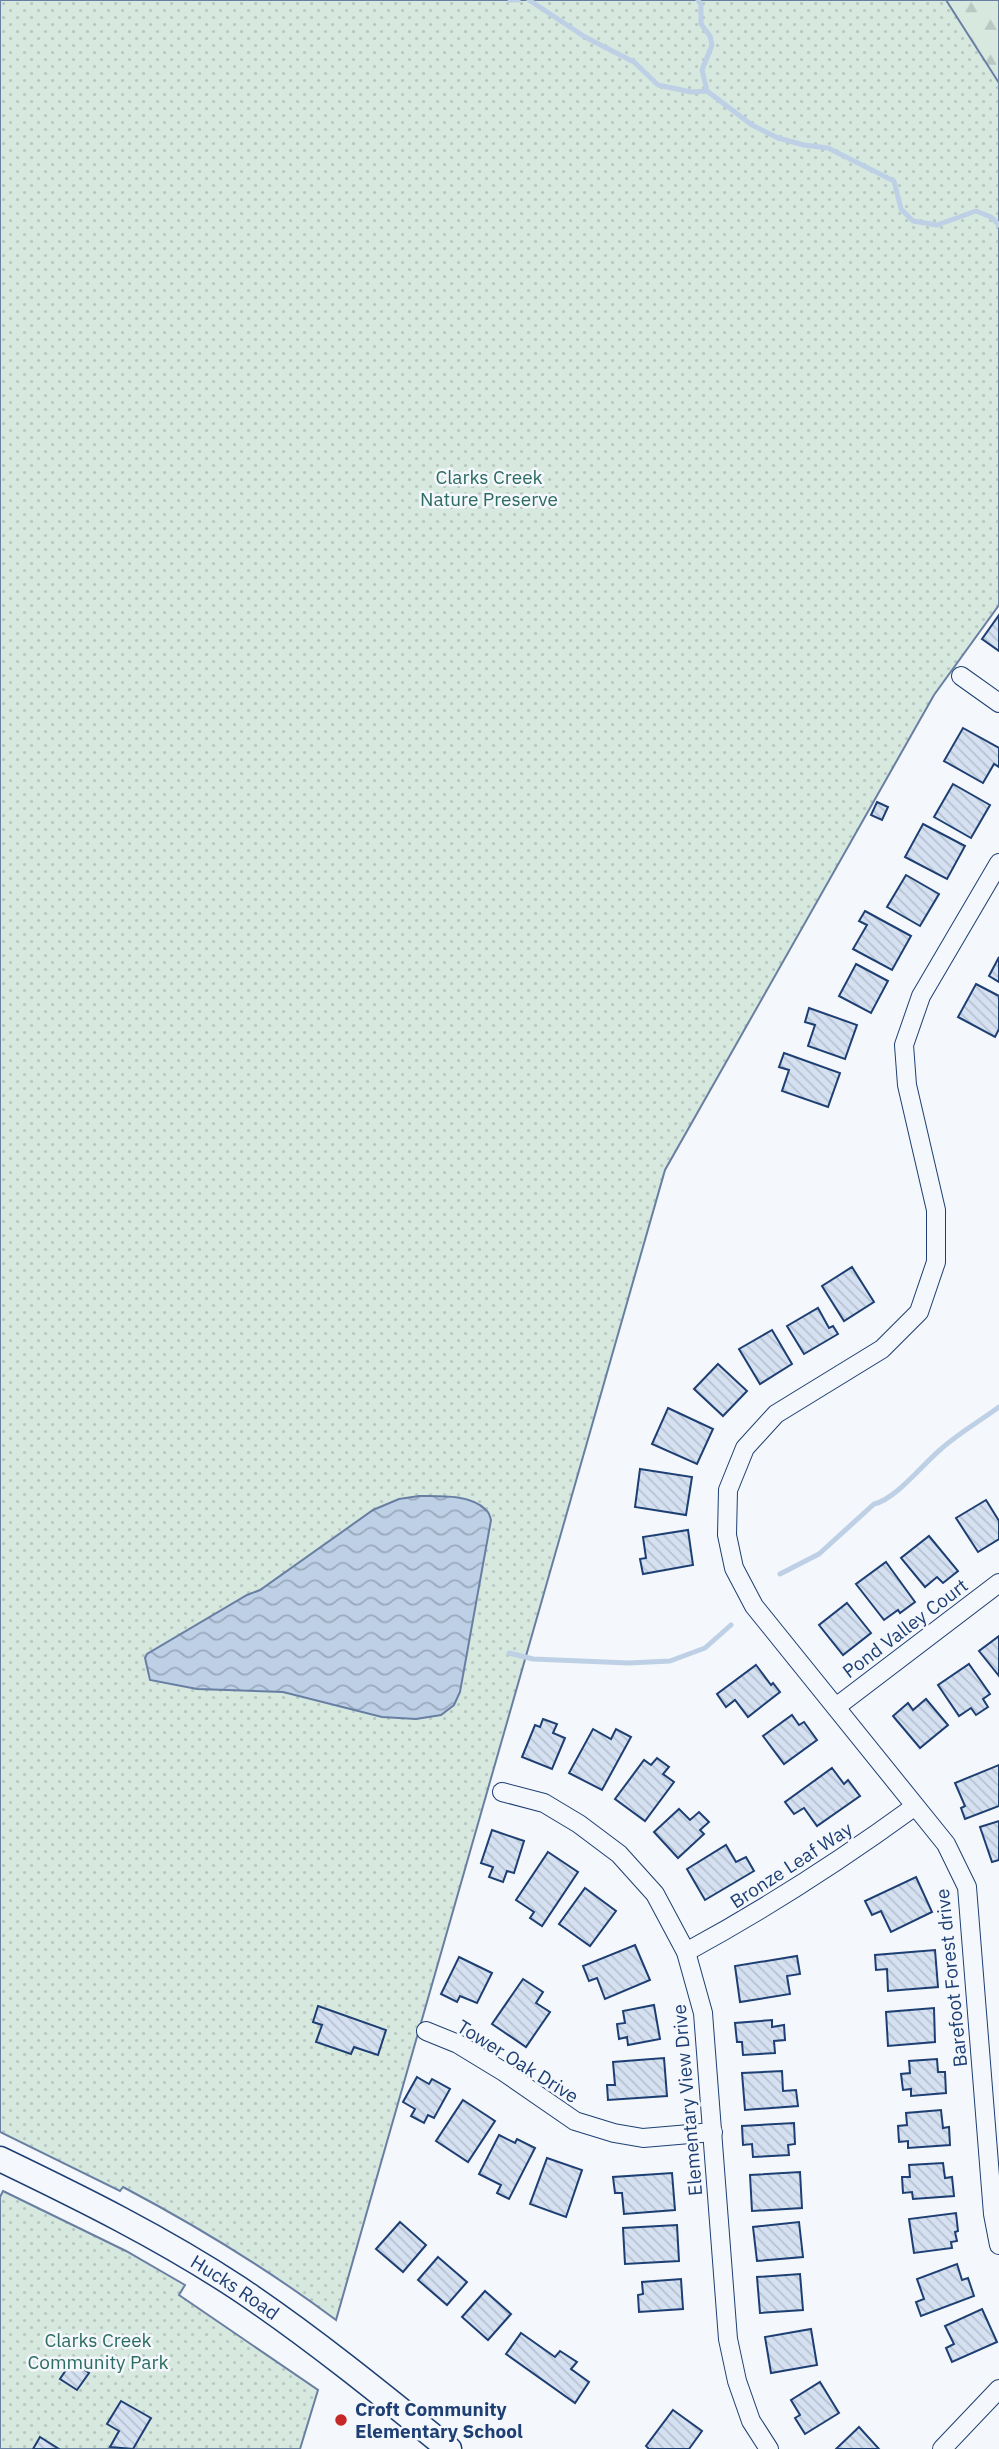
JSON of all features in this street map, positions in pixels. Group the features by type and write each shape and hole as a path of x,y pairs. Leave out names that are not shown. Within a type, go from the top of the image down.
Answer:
{"main road":[{"name":"Hucks Road","path":"0,2159 165,2243 237,2288 358,2376 449,2449"}],"street":[{"path":"961,676 999,703"},
{"path":"836,1707 754,1606 734,1568 727,1535 728,1490 745,1448 776,1415 882,1349 919,1312 936,1262 936,1210 907,1085 904,1045 921,996 999,863"},
{"name":"Pond Valley Court","path":"836,1707 999,1583"},
{"name":"Barefoot Forest drive","path":"836,1707 946,1844 967,1887 992,2203 999,2245"},
{"name":"Elementary View Drive","path":"502,1792 544,1803 579,1824 619,1854 655,1894 687,1952 703,2013 728,2339 737,2381 751,2421 769,2449"},
{"name":"Bronze Leaf Way","path":"687,1952 761,1912 843,1859 915,1807"},
{"name":"Tower Oak Drive","path":"426,2031 458,2044 493,2065 575,2121 614,2133 643,2138 713,2132"},
{"path":"942,2449 999,2389"}],"green space":[{"name":"Clarks Creek Nature Preserve","path":"0,0 946,0 999,83 999,605 934,695 665,1170 336,2320 259,2266 178,2217 123,2187 120,2191 0,2132"},
{"path":"921,0 999,0 999,126"},
{"name":"Clarks Creek Community Park","path":"3,2191 126,2251 185,2285 179,2295 318,2390 300,2449 0,2449 0,2197"}],"water":[{"path":"419,1496 454,1497 472,1501 487,1511 491,1520 460,1692 454,1705 441,1715 416,1719 382,1717 283,1692 197,1689 150,1680 145,1658 147,1654 260,1590 373,1510 399,1499"}],"building":[{"path":"999,615 999,651 982,639"},
{"path":"963,728 999,748 999,767 994,764 983,783 944,761"},
{"path":"953,784 990,805 971,838 934,817"},
{"path":"877,802 888,807 882,820 871,815"},
{"path":"923,824 965,846 947,879 905,857"},
{"path":"906,875 939,894 920,926 887,907"},
{"path":"865,911 911,936 892,970 853,949 867,925 859,921"},
{"path":"999,957 999,982 989,976"},
{"path":"856,964 888,981 871,1013 839,996"},
{"path":"976,984 999,996 999,1029 995,1037 958,1017"},
{"path":"809,1008 857,1025 845,1059 808,1046 815,1025 805,1022"},
{"path":"784,1053 840,1073 828,1107 782,1091 789,1070 779,1067"},
{"path":"852,1267 874,1302 844,1321 822,1286"},
{"path":"818,1308 829,1328 833,1326 838,1334 804,1354 787,1326"},
{"path":"772,1330 792,1364 760,1384 739,1349"},
{"path":"718,1364 747,1391 723,1416 694,1389"},
{"path":"668,1408 713,1429 697,1464 652,1444"},
{"path":"640,1469 692,1477 686,1515 635,1507"},
{"path":"986,1500 999,1521 999,1539 978,1552 956,1518"},
{"path":"688,1530 693,1565 643,1574 640,1559 646,1558 643,1537"},
{"path":"929,1536 958,1571 943,1583 937,1577 925,1587 901,1558"},
{"path":"886,1562 915,1602 884,1620 856,1584"},
{"path":"847,1603 871,1633 843,1655 819,1625"},
{"path":"999,1636 999,1676 979,1651"},
{"path":"969,1664 990,1694 983,1699 988,1707 976,1715 971,1708 959,1716 938,1685"},
{"path":"756,1665 780,1692 748,1717 735,1700 726,1707 717,1694"},
{"path":"926,1699 948,1725 920,1748 893,1716 908,1703 913,1710"},
{"path":"792,1715 799,1725 804,1722 817,1740 784,1764 763,1736"},
{"path":"543,1719 557,1724 553,1733 565,1738 552,1769 522,1757 535,1725 540,1727"},
{"path":"593,1729 611,1739 616,1729 631,1737 602,1790 569,1773"},
{"path":"657,1758 669,1767 663,1774 674,1782 645,1821 615,1799 644,1760 651,1765"},
{"path":"999,1765 999,1806 965,1819 961,1808 965,1806 955,1783"},
{"path":"832,1768 844,1784 848,1780 860,1796 817,1826 804,1808 794,1814 785,1802"},
{"path":"679,1809 690,1820 699,1812 709,1822 700,1830 704,1834 678,1858 654,1832"},
{"path":"999,1821 999,1860 992,1862 980,1827"},
{"path":"492,1830 524,1841 514,1873 507,1871 503,1882 489,1877 493,1867 481,1863"},
{"path":"726,1845 736,1862 746,1857 754,1871 705,1900 687,1869"},
{"path":"548,1852 578,1872 542,1926 530,1918 534,1912 516,1900"},
{"path":"916,1877 932,1912 891,1932 881,1911 872,1915 865,1901"},
{"path":"585,1888 616,1911 590,1946 559,1924"},
{"path":"635,1945 650,1980 605,1999 597,1978 589,1981 583,1966"},
{"path":"935,1950 938,1987 888,1991 887,1969 876,1970 875,1955"},
{"path":"797,1956 800,1974 787,1976 790,1994 740,2002 735,1966"},
{"path":"459,1957 492,1973 477,2003 460,1996 457,2002 441,1994"},
{"path":"523,1979 543,1992 536,2003 550,2012 526,2047 492,2024"},
{"path":"654,2005 660,2039 628,2045 627,2037 619,2039 617,2024 625,2023 623,2011"},
{"path":"318,2006 386,2030 378,2055 354,2047 351,2054 316,2042 322,2025 313,2022"},
{"path":"934,2008 935,2042 888,2046 886,2012"},
{"path":"772,2020 772,2027 784,2025 785,2040 774,2041 775,2053 743,2055 742,2042 737,2042 735,2023"},
{"path":"664,2058 667,2096 608,2100 607,2085 615,2085 613,2062"},
{"path":"937,2059 938,2072 945,2072 946,2093 911,2096 911,2089 903,2090 901,2074 910,2073 909,2061"},
{"path":"782,2071 783,2091 796,2090 798,2106 745,2110 742,2073"},
{"path":"417,2077 429,2084 432,2079 450,2089 434,2118 428,2115 424,2123 411,2116 415,2109 403,2102"},
{"path":"463,2100 495,2121 468,2162 436,2141"},
{"path":"941,2110 943,2128 949,2127 950,2145 908,2148 908,2141 899,2142 898,2126 907,2125 906,2113"},
{"path":"794,2123 795,2144 788,2145 789,2155 753,2157 752,2144 743,2145 742,2126"},
{"path":"499,2135 515,2143 517,2139 535,2148 509,2199 497,2193 501,2185 479,2174"},
{"path":"547,2158 582,2170 566,2217 530,2204"},
{"path":"943,2163 945,2178 952,2177 954,2196 913,2199 912,2192 903,2193 902,2177 910,2177 909,2165"},
{"path":"800,2172 802,2208 752,2211 750,2175"},
{"path":"672,2173 675,2210 624,2214 622,2193 615,2193 613,2177"},
{"path":"956,2213 957,2241 951,2242 952,2248 914,2253 909,2219"},
{"path":"400,2222 426,2245 403,2272 376,2249"},
{"path":"799,2222 803,2257 757,2261 753,2227"},
{"path":"677,2225 679,2261 625,2264 623,2228"},
{"path":"438,2257 467,2282 447,2305 418,2280"},
{"path":"957,2264 962,2280 968,2278 974,2296 921,2316 916,2302 924,2299 917,2279"},
{"path":"800,2274 803,2310 760,2313 757,2277"},
{"path":"681,2279 683,2309 639,2312 638,2295 643,2294 642,2282"},
{"path":"485,2291 511,2314 488,2340 462,2317"},
{"path":"982,2309 997,2342 952,2362 946,2348 954,2344 945,2326"},
{"path":"811,2329 817,2365 771,2373 765,2337"},
{"path":"521,2333 555,2357 560,2351 577,2362 571,2369 589,2382 575,2403 506,2354"},
{"path":"72,2361 89,2373 77,2390 60,2379"},
{"path":"820,2382 839,2413 805,2434 795,2418 800,2415 791,2400"},
{"path":"121,2401 151,2418 133,2449 110,2447 119,2431 107,2424"},
{"path":"673,2410 702,2431 689,2449 649,2449 646,2446"},
{"path":"859,2427 879,2449 836,2449"},
{"path":"40,2437 59,2449 33,2449"}],"waterway":[{"path":"510,0 518,0"},
{"path":"529,0 585,37 634,62 658,85 691,92 707,91 752,125 778,138 828,148 894,181 901,209 913,221 937,225 976,211 991,217 999,225"},
{"path":"698,0 701,5 701,24 710,36 712,45 702,70 707,91"},
{"path":"780,1574 819,1554 874,1504 900,1488 948,1443 999,1407"},
{"path":"509,1653 533,1659 629,1663 670,1661 705,1648 731,1625"}],"place":[{"name":"Croft Community Elementary School","path":"341,2420"}]}
